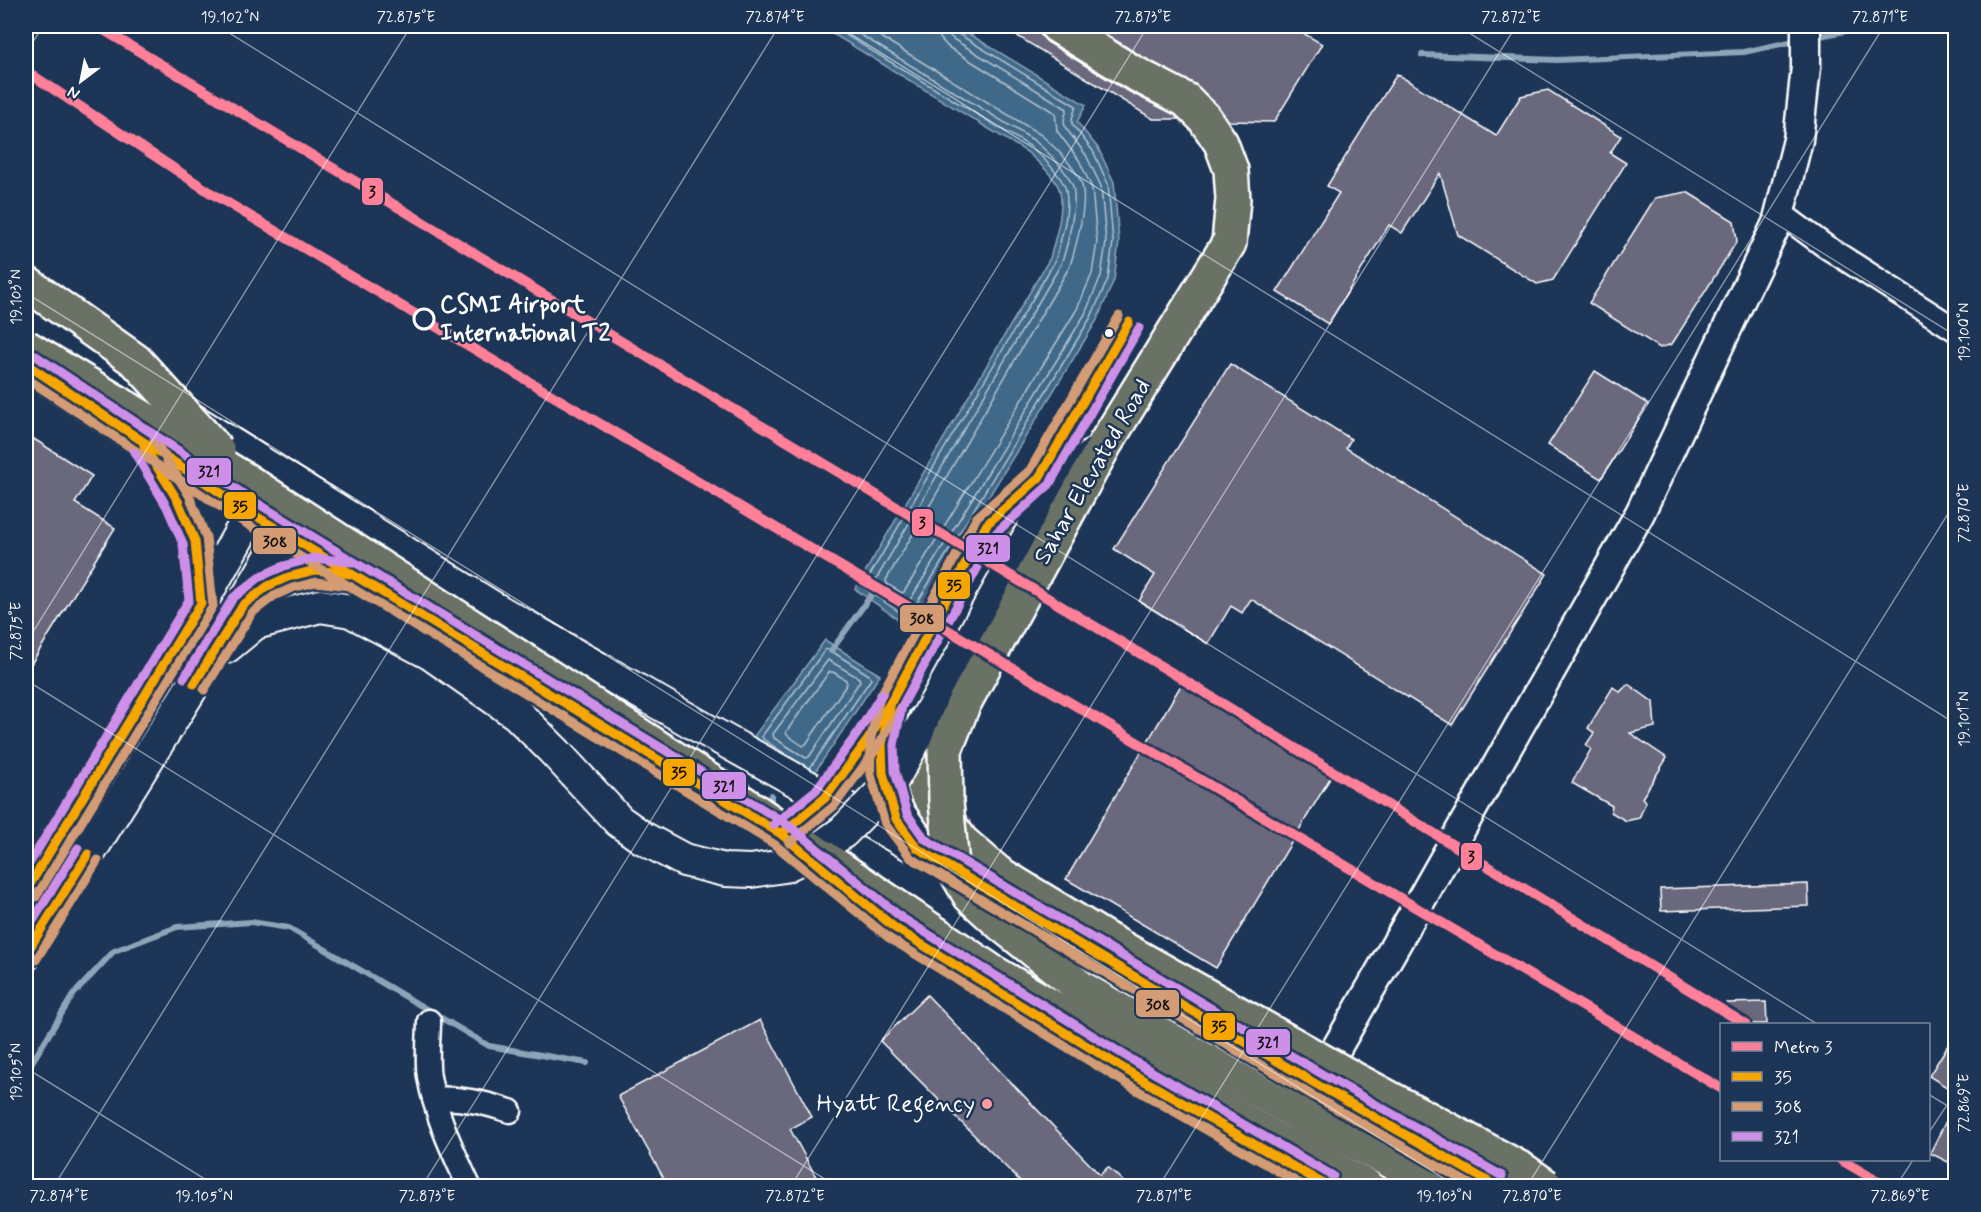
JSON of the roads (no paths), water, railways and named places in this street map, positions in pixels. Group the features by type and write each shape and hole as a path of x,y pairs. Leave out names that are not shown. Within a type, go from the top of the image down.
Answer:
{"main road":[{"name":"Sahar Elevated Road","path":"1057,26 1132,72 1186,100 1204,118 1221,142 1231,170 1233,199 1229,243 1105,444 963,705 945,750 946,802 952,865 970,896 1000,924 1081,988 1310,1121 1441,1186"},
{"path":"26,283 136,361 244,479"},
{"path":"26,316 495,609 917,848 1316,1084 1496,1186"},
{"path":"26,347 244,479 722,789 991,970 1277,1140 1366,1186"},
{"path":"26,364 251,513 779,832 895,927 1136,1076 1327,1186"},
{"path":"139,438 178,501 195,541 201,603"},
{"path":"202,671 228,645 255,623 320,606 351,611 430,653 517,714 619,821 643,838 684,860 725,870 752,871 784,866 816,850 843,832 890,784 1054,492 1105,444"},
{"path":"26,891 201,603 276,472"},
{"path":"1039,478 1018,543 947,662 928,702 917,759 926,791 962,841 998,873 1106,939 1354,1079 1523,1170 1546,1186"},
{"path":"26,954 243,605 309,493"},
{"path":"243,605 268,586 288,577 315,570 351,574"}],"street":[{"path":"1271,1154 1316,1084 1640,513 1776,223 1798,140 1806,67 1806,26"},
{"path":"1779,212 1825,246 1956,330"},
{"path":"429,1021 429,1075 444,1131 470,1186"},
{"path":"435,1099 453,1098 485,1103 510,1111"}],"water":[{"path":"820,26 956,26 1086,105 1077,122 1098,148 1114,182 1119,242 1114,280 1097,320 909,627 855,589 1050,258 1060,217 1060,192 1051,176 1027,152"},
{"path":"825,640 880,675 811,778 752,739"}],"waterway":[{"path":"1815,37 1870,26"},
{"path":"1422,55 1557,60 1744,52 1799,40"},
{"path":"831,651 872,594"},
{"path":"771,795 771,809"},
{"path":"26,1072 73,995 114,951 177,927 251,922 289,928 489,1046 587,1063"}],"metro line":[{"name":"3","path":"97,26 1184,680 1743,1023"},
{"name":"3","path":"26,71 211,193 1720,1088"},
{"name":"3","path":"1843,1161 1886,1186"}],"place":[{"name":"CSMI Airport International T2","path":"424,319"},
{"name":"Hyatt Regency","path":"987,1104"}]}
